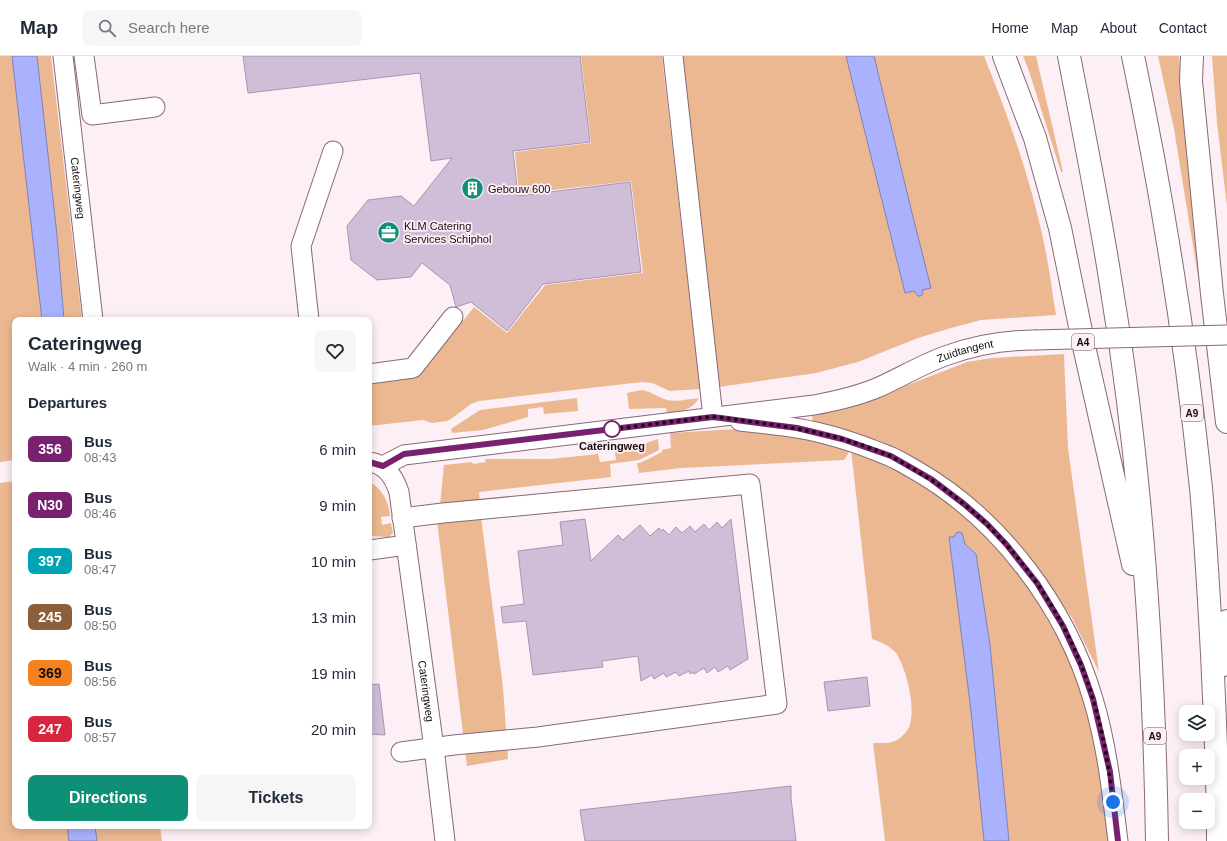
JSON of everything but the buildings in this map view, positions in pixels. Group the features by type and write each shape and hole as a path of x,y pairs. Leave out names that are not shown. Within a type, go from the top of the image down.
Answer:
{"highway":[{"name":"A4","path":"1004,56 1035,138 1060,228 1087,359 1148,632"},
{"name":"A9","path":"1069,56 1114,306 1130,420 1141,524 1156,750 1157,841"},
{"name":"A9","path":"1133,56 1146,117 1170,255 1187,372 1201,489 1210,611 1218,774 1218,841"},
{"path":"1192,56 1191,81 1212,294 1227,422"},
{"name":"A9","path":"1218,774 1227,621"}],"street":[{"name":"Cateringweg","path":"63,56 93,317"},
{"path":"84,56 92,115 155,106"},
{"path":"673,56 713,417"},
{"path":"309,317 300,246 333,151"},
{"path":"372,374 413,368 454,317"},
{"name":"Zuidtangent","path":"713,417 836,401 878,387 944,356 970,348 1013,340 1227,335"},
{"path":"376,464 404,454 713,417 797,428 848,441 891,456 931,479 987,524 1006,544 1037,583 1063,626 1081,665 1093,699 1108,765 1118,841"},
{"name":"Cateringweg","path":"376,464 387,469 396,482 400,492 402,518 434,748 445,841"},
{"path":"401,752 538,737 777,704 750,484 402,518"},
{"path":"372,550 406,545"}],"shaded area":[{"path":"0,56 12,56 42,317 12,317 12,460 0,462"},
{"path":"37,56 51,56 82,317 64,317 57,235"},
{"path":"581,56 662,56 700,389 670,391 652,383 642,382 479,401 471,404 447,421 432,423 423,420 372,426 372,379 422,373 474,307 507,333 545,285 643,273 631,181 519,194 515,152 591,143"},
{"path":"683,56 984,56 1011,127 1034,199 1047,256 1056,315 981,320 918,338 858,362 816,373 719,387"},
{"path":"1023,56 1036,56 1063,172 1061,172"},
{"path":"1158,56 1179,56 1184,130 1211,338 1208,338 1174,129"},
{"path":"1212,56 1227,56 1227,206 1217,123"},
{"path":"1064,354 1068,448 1099,672 1072,618 1032,561 1001,524 962,490 926,465 881,441 818,426 813,423 812,415 843,410 967,362 992,358"},
{"path":"641,390 668,400 677,401 699,398 693,406 677,412 667,413 666,408 629,409 627,393"},
{"path":"577,398 578,411 544,414 543,407 528,409 528,417 483,430 452,433 451,429 480,410"},
{"path":"736,429 764,431 851,448 915,478 963,513 995,540 1026,584 1073,662 1093,714 1121,841 1009,841 990,645 976,554 965,544 962,533 954,537 949,537 971,711 984,841 885,841 873,743 888,743 900,738 909,727 912,712 906,676 900,659 891,648 872,639 851,449 844,460 681,468 639,473 637,463 640,463 662,452 662,450 671,448 670,433"},
{"path":"658,439 659,450 639,460 610,464 611,477 479,492 480,503 440,505 444,465 472,462 473,464 486,462 485,459 551,459 598,454 600,462 616,460 615,452 623,451"},
{"path":"12,481 12,829 67,829 69,841 0,841 0,483"},
{"path":"372,483 384,496 388,505 390,516 381,517 382,525 391,523 393,533 389,537 372,536"},
{"path":"481,517 503,687 508,759 467,766 437,521"},
{"path":"95,829 160,829 162,841 97,841"}],"water":[{"path":"12,56 37,56 57,235 64,317 42,317"},
{"path":"846,56 874,56 931,288 922,290 923,293 921,296 918,296 914,291 905,293"},
{"path":"956,533 962,533 965,544 976,554 990,645 1009,841 984,841 971,711 949,537 954,537"},
{"path":"67,829 95,829 97,841 69,841"}],"bus line":[{"name":"356","path":"372,462 383,466 404,454 713,417 797,428 842,439 891,456 931,479 987,524 1006,544 1037,583 1063,626 1081,665 1093,699 1110,772 1118,841"}],"place":[{"name":"Gebouw 600","path":"473,189"},
{"name":"KLM Catering Services Schiphol","path":"388,232"},
{"name":"Cateringweg","path":"612,429"}],"route":[{"path":"612,429 606,430 713,417 797,428 842,439 891,456 931,479 964,504 987,524 1006,544 1037,583 1063,626 1081,665 1093,699 1110,772 1113,802"}]}
